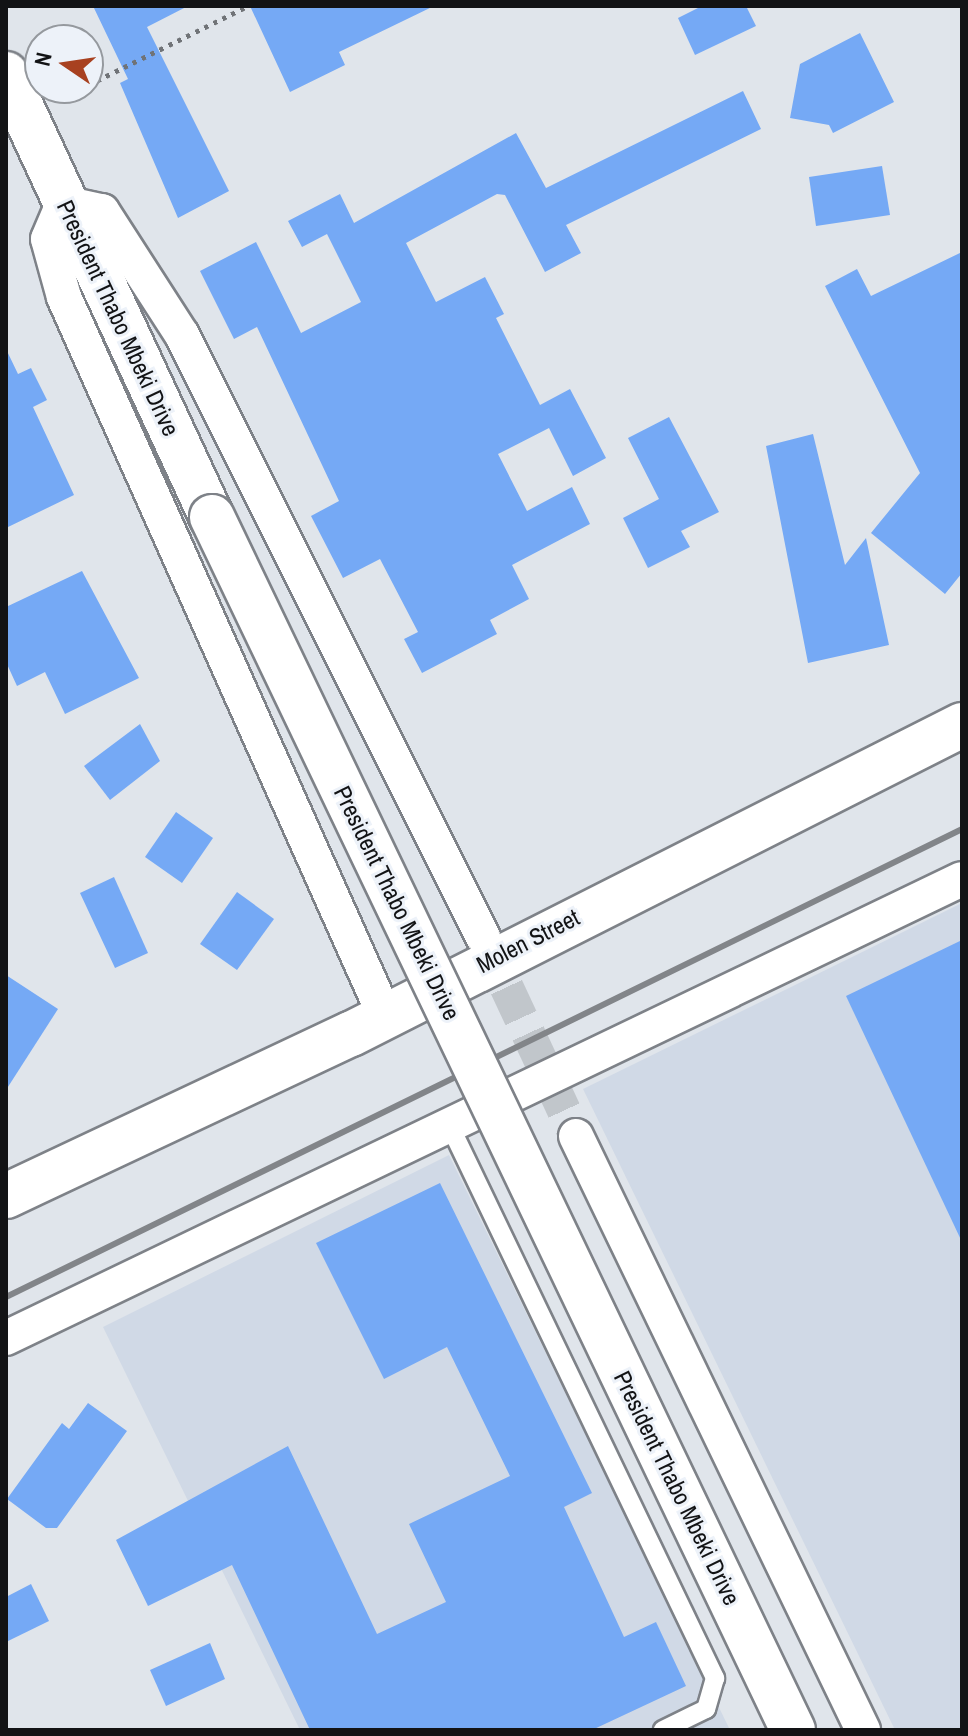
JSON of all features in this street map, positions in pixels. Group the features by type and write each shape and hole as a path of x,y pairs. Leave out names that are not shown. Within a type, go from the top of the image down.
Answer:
{"street":[{"name":"President Thabo Mbeki Drive","path":"6,74 63,203 212,517 793,1730"},
{"path":"385,1016 64,297 48,239 63,203 102,211 182,335 483,937"},
{"name":"Molen Street","path":"6,1196 385,1016 962,725"},
{"path":"6,1338 962,879"},
{"path":"576,1136 863,1730"}],"lane":[{"path":"449,1124 715,1678 706,1709 663,1730"}],"path":[{"path":"104,77 248,6"}],"shaded area":[{"path":"962,903 962,1730 895,1730 583,1089"},
{"path":"449,1155 730,1730 300,1730 103,1327"}],"building":[{"path":"93,6 188,6 147,27 229,191 178,218 120,83 128,79"},
{"path":"250,6 434,6 339,52 345,65 290,92"},
{"path":"702,6 746,6 756,26 695,55 678,18"},
{"path":"860,33 894,102 833,133 829,125 790,118 800,64"},
{"path":"743,91 761,129 566,225 581,253 545,272 505,195 497,194 406,243 436,302 485,277 504,314 496,318 540,405 570,389 606,458 573,476 549,428 498,454 527,511 572,487 590,524 512,565 529,599 490,620 497,634 422,673 404,639 418,632 380,559 343,578 311,516 339,501 257,327 234,339 200,271 256,242 301,333 361,302 327,234 302,247 288,221 340,194 354,223 516,133 546,188"},
{"path":"882,166 890,215 816,226 809,177"},
{"path":"962,252 962,573 945,594 871,533 920,473 825,286 857,269 871,296"},
{"path":"6,349 18,374 31,368 47,400 33,407 74,495 6,528"},
{"path":"669,417 719,512 681,531 690,547 648,568 623,518 659,499 628,438"},
{"path":"813,434 845,565 866,538 889,645 808,663 766,446"},
{"path":"82,571 139,678 65,714 45,672 17,686 6,662 6,607"},
{"path":"140,724 160,761 110,800 84,766"},
{"path":"176,812 213,838 182,883 145,857"},
{"path":"114,877 148,953 115,968 80,893"},
{"path":"237,892 274,919 237,970 200,944"},
{"path":"962,940 962,1242 846,996"},
{"path":"6,975 58,1009 6,1090"},
{"path":"440,1183 592,1493 564,1507 624,1637 656,1622 686,1686 592,1730 310,1730 232,1565 148,1606 116,1540 288,1446 377,1634 446,1602 409,1524 510,1476 447,1347 384,1379 316,1243"},
{"path":"88,1403 127,1431 57,1528 46,1528 7,1499 62,1423 69,1429"},
{"path":"31,1584 49,1621 6,1642 6,1597"},
{"path":"210,1643 225,1679 166,1706 150,1670"}],"tunnel":[{"path":"485,941 576,1136"}],"railway":[{"path":"6,1297 962,829"}]}
